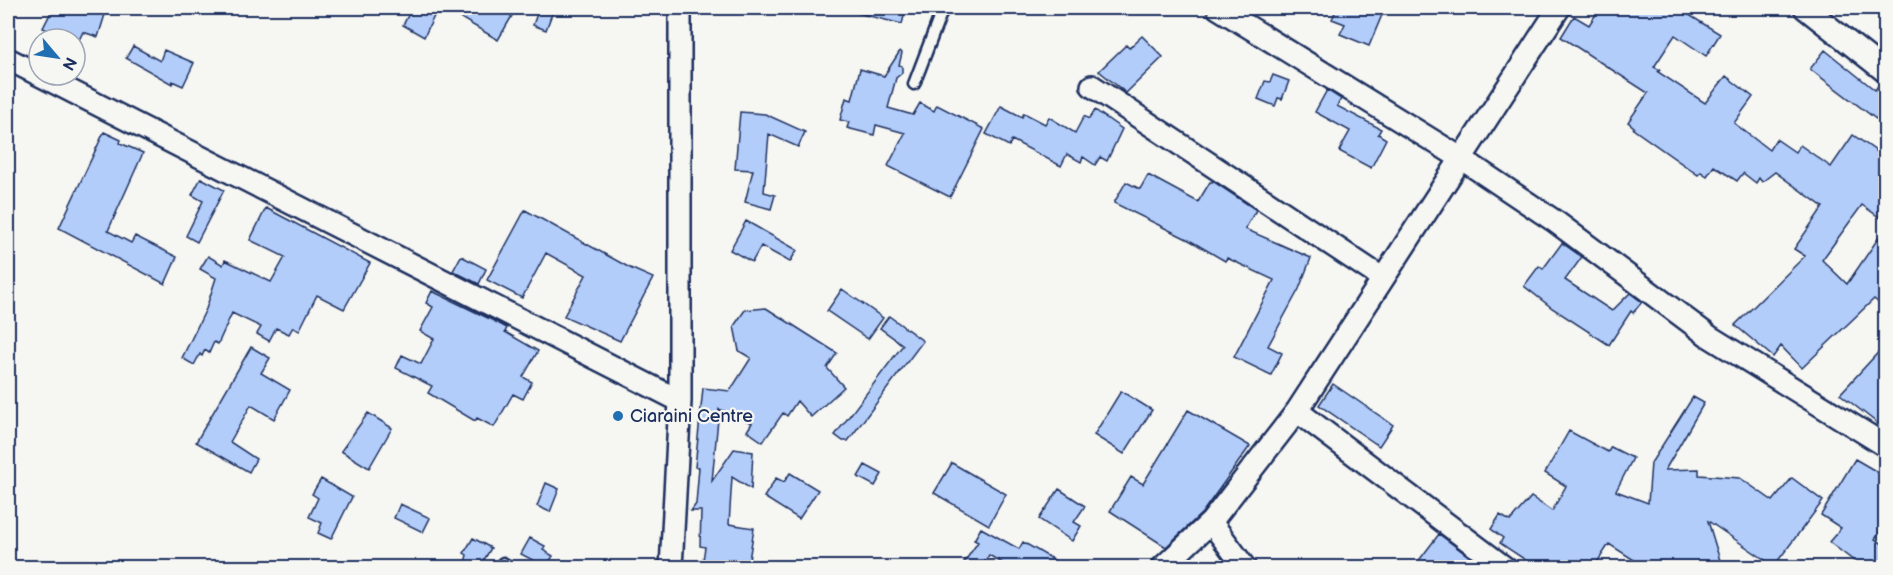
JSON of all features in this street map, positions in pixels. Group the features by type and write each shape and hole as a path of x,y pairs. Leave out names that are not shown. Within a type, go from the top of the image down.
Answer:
{"street":[{"path":"672,567 680,401 679,8"},
{"path":"1218,8 1459,158 1556,222 1710,337 1886,446"},
{"path":"1162,567 1211,522 1297,411 1459,158 1559,8"},
{"path":"1805,8 1886,72"},
{"path":"8,59 680,401"},
{"path":"1092,86 1382,278"},
{"path":"1297,411 1505,567"},
{"path":"1211,522 1245,567"}],"lane":[{"path":"914,84 943,8"}],"building":[{"path":"53,8 107,8 98,37 87,33 87,27 44,27"},
{"path":"412,8 438,8 424,37 403,25"},
{"path":"444,8 498,8 512,16 498,40"},
{"path":"539,8 554,8 546,30 533,25"},
{"path":"858,8 906,8 902,24 857,13"},
{"path":"1337,8 1373,8 1371,11 1382,15 1369,46 1340,34 1345,24 1332,19"},
{"path":"1600,8 1678,8 1720,34 1706,56 1675,35 1654,67 1705,103 1726,76 1753,97 1734,123 1769,150 1776,139 1795,152 1800,145 1831,167 1853,135 1886,158 1886,222 1862,205 1822,260 1847,284 1886,227 1886,309 1874,299 1802,368 1781,346 1773,357 1735,325 1805,256 1794,249 1823,207 1775,172 1762,182 1759,178 1756,183 1743,173 1737,181 1714,166 1707,176 1701,172 1698,175 1633,129 1634,127 1628,122 1648,93 1561,37 1574,16 1589,25"},
{"path":"1142,36 1163,57 1126,93 1099,71 1126,45 1129,48"},
{"path":"133,46 160,61 164,50 194,63 183,86 172,81 172,84 126,58"},
{"path":"1825,50 1875,90 1880,83 1886,85 1886,109 1876,119 1810,69"},
{"path":"900,51 902,53 899,65 902,66 902,73 896,78 888,108 913,115 920,103 934,111 937,105 984,129 950,197 888,166 905,133 876,125 874,135 847,128 849,122 840,120 846,98 852,100 860,69 884,76"},
{"path":"1273,75 1289,81 1282,99 1278,98 1275,106 1258,99 1265,81 1270,82"},
{"path":"1327,90 1341,99 1337,106 1381,129 1378,134 1386,139 1371,168 1339,151 1350,131 1315,112"},
{"path":"1001,106 1022,117 1024,113 1045,124 1049,117 1075,133 1084,116 1089,119 1095,110 1122,129 1107,161 1100,157 1095,165 1083,157 1081,162 1067,154 1061,166 1012,140 1009,146 986,134"},
{"path":"740,112 765,114 805,132 798,147 769,134 764,192 775,195 771,209 745,202 753,170 735,169"},
{"path":"104,132 121,140 120,143 143,153 108,231 131,243 135,236 177,257 165,284 59,228"},
{"path":"1148,175 1198,202 1210,182 1214,182 1256,210 1245,229 1311,258 1299,289 1268,346 1282,353 1271,375 1234,357 1274,280 1227,258 1225,261 1189,240 1114,203 1126,182 1140,189"},
{"path":"201,178 224,190 197,242 186,236 203,201 192,195"},
{"path":"266,208 370,263 344,309 317,295 299,331 293,327 289,334 276,328 269,341 257,334 261,327 232,313 218,344 214,342 209,353 205,350 202,356 200,354 194,365 182,358 206,309 216,278 200,269 208,256 223,265 225,260 271,282 285,257 250,240"},
{"path":"525,210 630,268 653,278 620,341 564,316 586,275 546,253 522,298 487,280"},
{"path":"746,221 797,250 790,262 761,246 752,262 730,250"},
{"path":"1562,243 1582,257 1565,280 1612,311 1630,293 1642,302 1633,313 1631,311 1609,345 1552,308 1524,286 1539,266 1543,269"},
{"path":"461,256 486,269 479,284 453,271"},
{"path":"842,289 883,318 868,339 827,311"},
{"path":"432,291 507,328 505,332 538,351 523,377 532,382 523,399 513,394 494,427 477,418 475,421 428,393 432,386 396,368 402,355 421,364 434,339 420,331 433,307 426,303"},
{"path":"766,308 837,353 827,368 844,387 811,417 797,401 787,416 783,413 763,442 747,431 752,423 719,409 712,481 734,449 753,452 751,489 732,477 729,524 754,528 748,567 702,567 705,547 700,546 701,511 691,511 696,504 699,467 695,467 703,388 730,391 751,358 739,351 734,326 745,310"},
{"path":"889,316 923,341 848,441 843,441 835,435 903,345 880,328"},
{"path":"1886,344 1886,430 1840,394"},
{"path":"251,347 270,358 261,373 290,390 274,419 251,405 230,442 256,459 249,472 196,442"},
{"path":"1333,384 1393,425 1379,446 1319,405"},
{"path":"1121,391 1152,410 1124,454 1094,435"},
{"path":"1693,397 1704,403 1665,470 1699,469 1699,475 1740,478 1773,501 1792,478 1823,501 1774,566 1708,521 1722,567 1645,567 1609,544 1594,567 1536,567 1500,543 1503,538 1491,529 1500,515 1510,521 1531,497 1552,511 1566,486 1545,473 1569,431 1608,452 1611,447 1633,458 1616,491 1648,503 1651,463"},
{"path":"1188,410 1250,446 1202,513 1166,547 1110,511 1131,477 1143,484"},
{"path":"368,413 392,428 369,468 341,451"},
{"path":"1855,459 1886,477 1886,524 1875,539 1886,546 1886,567 1862,567 1829,542 1841,528 1821,515"},
{"path":"952,463 1006,494 989,525 934,493"},
{"path":"865,465 882,474 875,486 858,477"},
{"path":"790,473 818,490 799,519 764,497 776,478 784,482"},
{"path":"321,479 352,497 331,539 318,533 322,523 309,517 318,498 312,494"},
{"path":"546,483 559,489 550,512 537,506"},
{"path":"1059,489 1085,506 1074,522 1081,526 1072,541 1039,519"},
{"path":"400,504 430,518 423,532 394,518"},
{"path":"981,528 1019,549 1023,542 1066,567 1009,567 989,555 981,567 961,567 978,542 974,540"},
{"path":"1439,534 1483,567 1414,567"},
{"path":"473,538 491,548 480,567 462,567 467,555 464,553"},
{"path":"530,538 545,546 543,550 553,556 546,567 521,554"}],"place":[{"name":"Ciaraini Centre","path":"618,416"}]}
